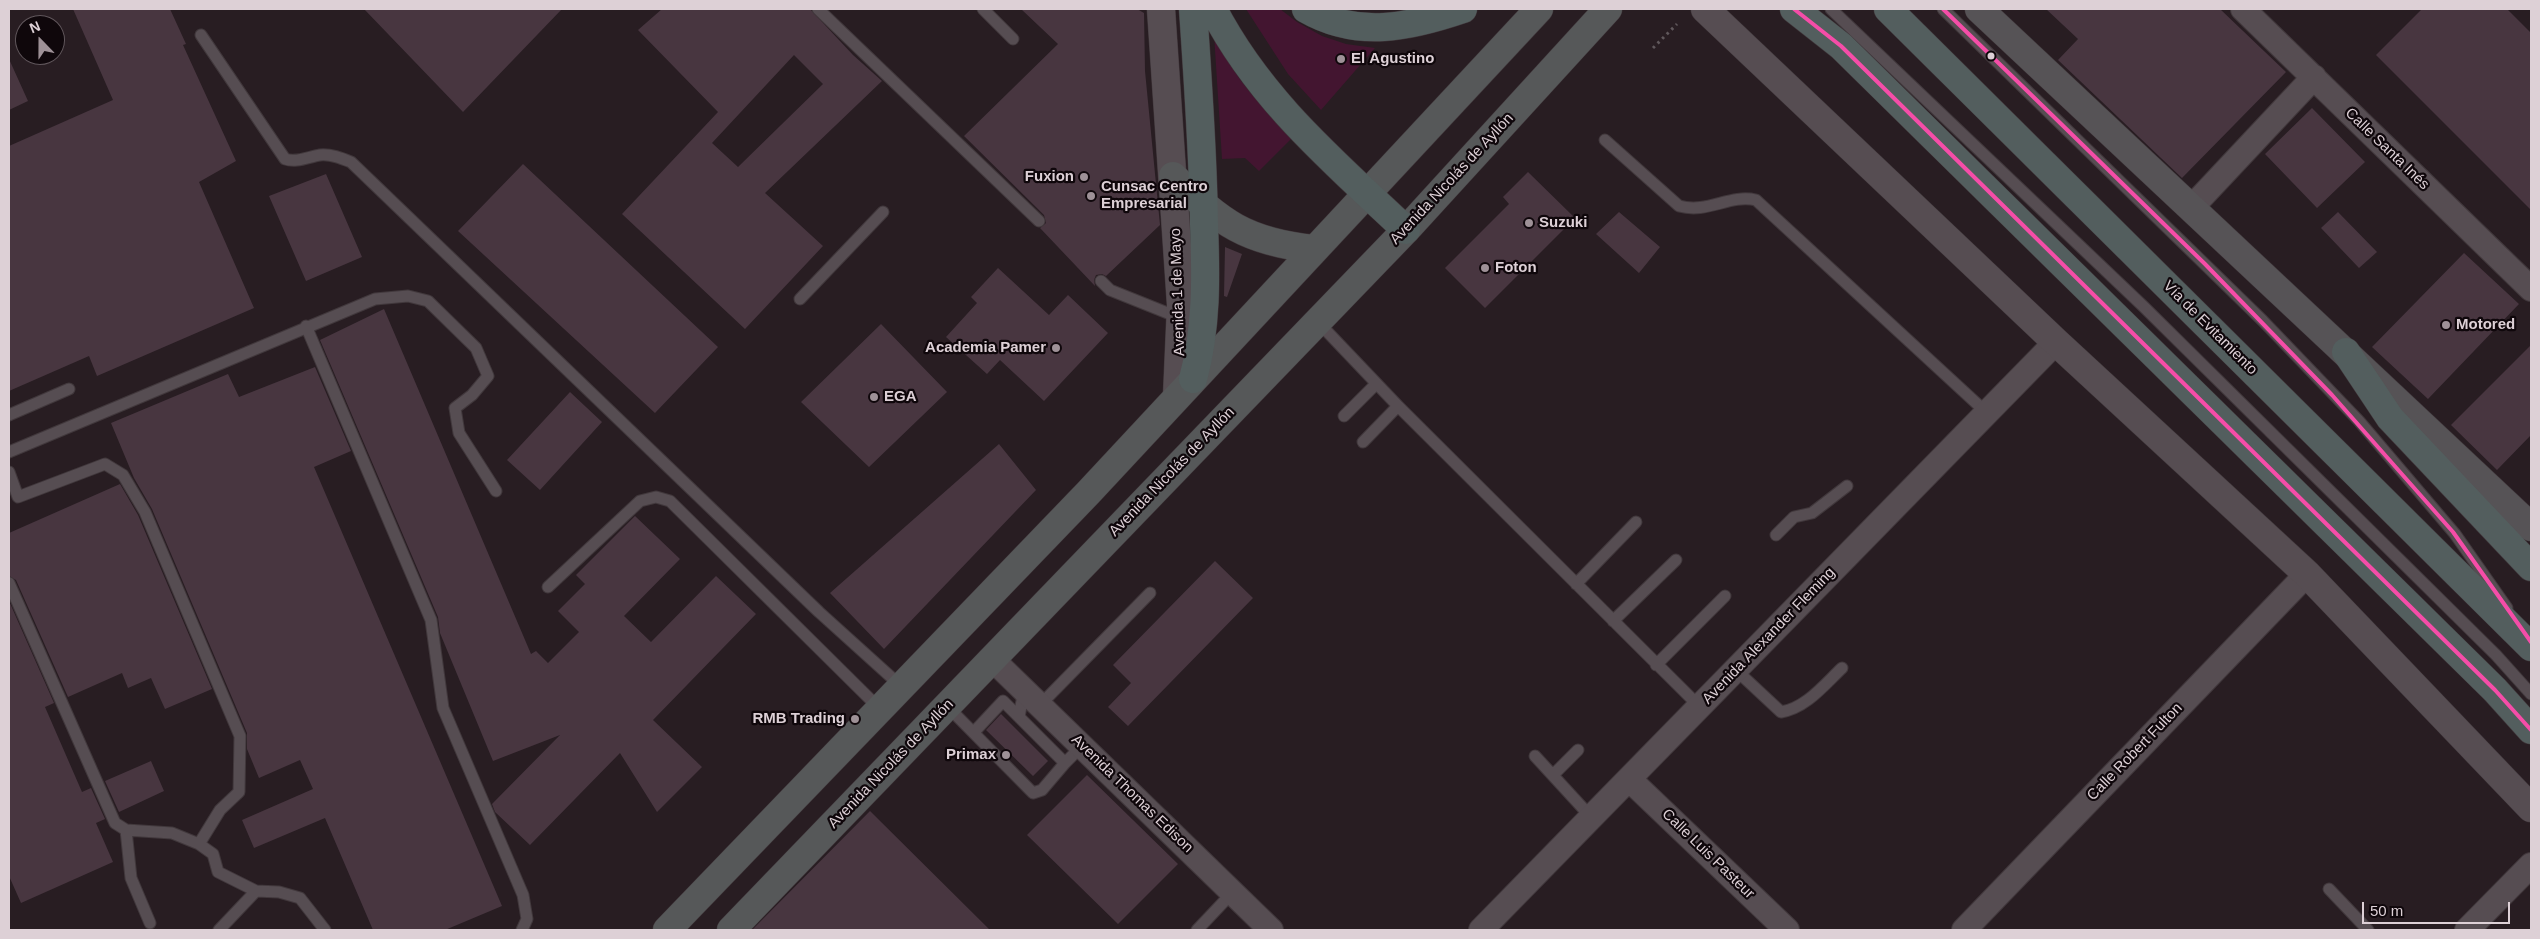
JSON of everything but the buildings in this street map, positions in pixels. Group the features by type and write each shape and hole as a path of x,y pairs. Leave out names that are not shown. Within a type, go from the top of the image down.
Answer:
{"highway":[{"path":"1185,387 1202,340 1206,287 1204,207 1193,9"},
{"path":"1213,9 1240,57 1266,92 1309,139 1406,230"},
{"path":"1306,9 1320,16 1354,25 1393,28 1432,19 1463,9"},
{"path":"1794,9 1841,46 2495,690 2531,730"},
{"name":"Vía de Evitamiento","path":"1888,9 2531,647"},
{"path":"2346,352 2390,418 2531,567"}],"main road":[{"path":"667,930 1088,493 1539,9"},
{"name":"Avenida Nicolás de Ayllón","path":"731,930 1406,230 1608,9"},
{"path":"1979,9 2531,527"},
{"path":"1173,176 1204,207 1238,230 1285,246 1314,249"}],"street":[{"name":"Avenida 1 de Mayo","path":"1161,9 1185,387"},
{"path":"1705,9 2056,342 2307,574 2531,808"},
{"name":"Calle Santa Inés","path":"2243,9 2531,290"},
{"path":"2192,207 2314,77"},
{"name":"Avenida Alexander Fleming","path":"1481,930 2056,342"},
{"name":"Calle Robert Fulton","path":"1964,930 2307,574"},
{"name":"Avenida Thomas Edison","path":"992,659 1271,930"},
{"name":"Calle Luis Pasteur","path":"1629,779 1787,930"},
{"path":"2467,930 2531,865"}],"lane":[{"path":"818,9 1039,221"},
{"path":"983,9 1013,39"},
{"path":"1831,9 2144,307 2496,655 2531,694"},
{"path":"1943,9 2264,321 2358,421 2455,534 2531,642"},
{"path":"201,35 285,159 291,161 322,155 336,156 351,162 812,606 902,687"},
{"path":"1605,140 1679,206 1692,210 1747,198 1756,200 1987,413"},
{"path":"800,299 882,212"},
{"path":"1101,281 1110,290 1181,319"},
{"path":"9,452 306,326 375,299 408,296 428,301 476,348 488,376 472,395 455,408 459,433 496,491"},
{"path":"1318,322 1376,384 1700,707"},
{"path":"306,326 431,620 443,708 522,895 528,919 522,930"},
{"path":"1344,416 1376,384"},
{"path":"9,415 69,388"},
{"path":"1364,442 1398,406"},
{"path":"9,505 18,497 105,464 123,475 146,512 240,736 239,792 220,810 199,844"},
{"path":"9,472 18,497"},
{"path":"1776,535 1794,517 1812,513 1847,486"},
{"path":"548,587 640,501 656,496 670,500 880,709"},
{"path":"1576,584 1636,522"},
{"path":"1613,621 1676,560"},
{"path":"9,583 115,823 126,830 172,833 199,844 213,854 218,872 256,891 279,892 300,898 326,930"},
{"path":"1019,717 1032,698 1150,593"},
{"path":"1656,664 1725,596"},
{"path":"1736,670 1781,712 1793,710 1803,704 1842,668"},
{"path":"974,732 1003,701 1065,762"},
{"path":"948,706 1034,793 1042,790 1065,762 1082,746"},
{"path":"1553,776 1578,750"},
{"path":"1535,756 1591,817"},
{"path":"126,830 131,878 150,923"},
{"path":"2329,888 2368,930"},
{"path":"219,930 256,891"},
{"path":"1196,930 1232,893"}],"path":[{"path":"1653,48 1677,24"}],"shaded area":[{"path":"1246,9 1280,9 1297,22 1322,36 1346,44 1375,48 1321,110 1288,74"},
{"path":"1214,34 1230,65 1248,90 1294,136 1259,171 1245,158 1222,159"}],"transit line":[{"path":"1794,9 1841,46 2495,690 2531,730"},
{"path":"1943,9 2205,264 2332,395 2453,532 2531,642"}],"place":[{"name":"El Agustino","path":"1341,59"},
{"name":"Fuxion","path":"1084,177"},
{"name":"Cunsac Centro Empresarial","path":"1091,196"},
{"name":"Suzuki","path":"1529,223"},
{"name":"Foton","path":"1485,268"},
{"name":"Motored","path":"2446,325"},
{"name":"Academia Pamer","path":"1056,348"},
{"name":"EGA","path":"874,397"},
{"name":"RMB Trading","path":"855,719"},
{"name":"Primax","path":"1006,755"}]}
